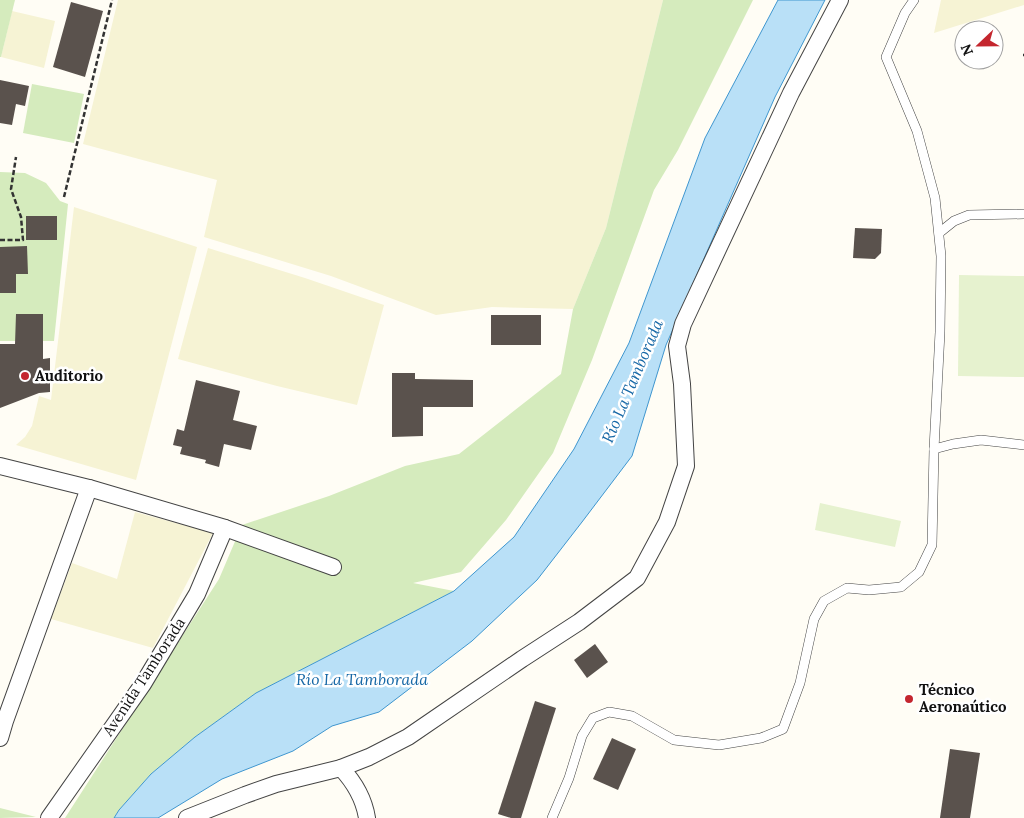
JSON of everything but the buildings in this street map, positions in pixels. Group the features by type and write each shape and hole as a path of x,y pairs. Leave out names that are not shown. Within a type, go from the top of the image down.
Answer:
{"street":[{"path":"187,818 276,784 341,768 369,757 408,737 580,622 637,578 667,522 686,466 682,384 677,346 683,324 791,92 840,0"},
{"path":"0,466 88,488 225,528 333,567"},
{"path":"0,738 88,488"},
{"name":"Avenida Tamborada","path":"49,818 143,684 197,594 225,528"},
{"path":"341,768 351,779 359,793 367,818"}],"lane":[{"path":"552,818 569,778 582,736 594,718 609,712 632,716 674,740 719,745 761,738 782,728 800,683 814,619 824,601 847,588 869,590 901,587 919,572 932,545 941,256 935,198 917,131 886,57 905,14 914,0"},
{"path":"938,234 954,221 969,215 1024,214"},
{"path":"934,449 981,440 1024,444"}],"path":[{"path":"64,197 112,0"},
{"path":"0,240 23,240 21,217 11,190 16,156"}],"shaded area":[{"path":"118,0 663,0 606,228 573,309 492,307 436,315 331,276 204,237 217,180 83,144"},
{"path":"941,0 1024,0 1024,5 976,20 954,20 954,27 934,33"},
{"path":"12,11 55,21 44,68 1,57"},
{"path":"74,207 197,247 136,480 16,445 25,437 32,426 39,396 51,400"},
{"path":"208,248 384,305 357,405 277,386 178,359"},
{"path":"135,512 213,533 153,648 51,619 72,563 117,579"}],"green space":[{"path":"0,0 15,0 1,57 0,57"},
{"path":"663,0 753,0 678,150 654,190 592,360 553,453 506,520 461,572 413,583 454,591 256,693 195,737 151,774 114,818 65,818 219,579 242,525 329,496 405,466 459,454 561,374 573,309 606,228"},
{"path":"32,84 84,94 74,143 23,133"},
{"path":"0,172 25,173 46,183 60,201 68,204 54,341 0,341"},
{"path":"959,275 1024,276 1024,377 958,376"},
{"path":"820,503 901,521 895,547 815,530"},
{"path":"0,808 36,817 0,818"}],"water":[{"name":"Río La Tamborada","path":"778,0 825,0 775,97 666,345 632,456 537,580 472,641 379,712 332,726 293,751 222,779 158,818 114,818 151,774 195,737 256,693 454,591 514,537 574,449 629,343 705,138"}],"place":[{"name":"Auditorio","path":"25,376"},
{"name":"Técnico Aeronaútico","path":"909,699"}]}
